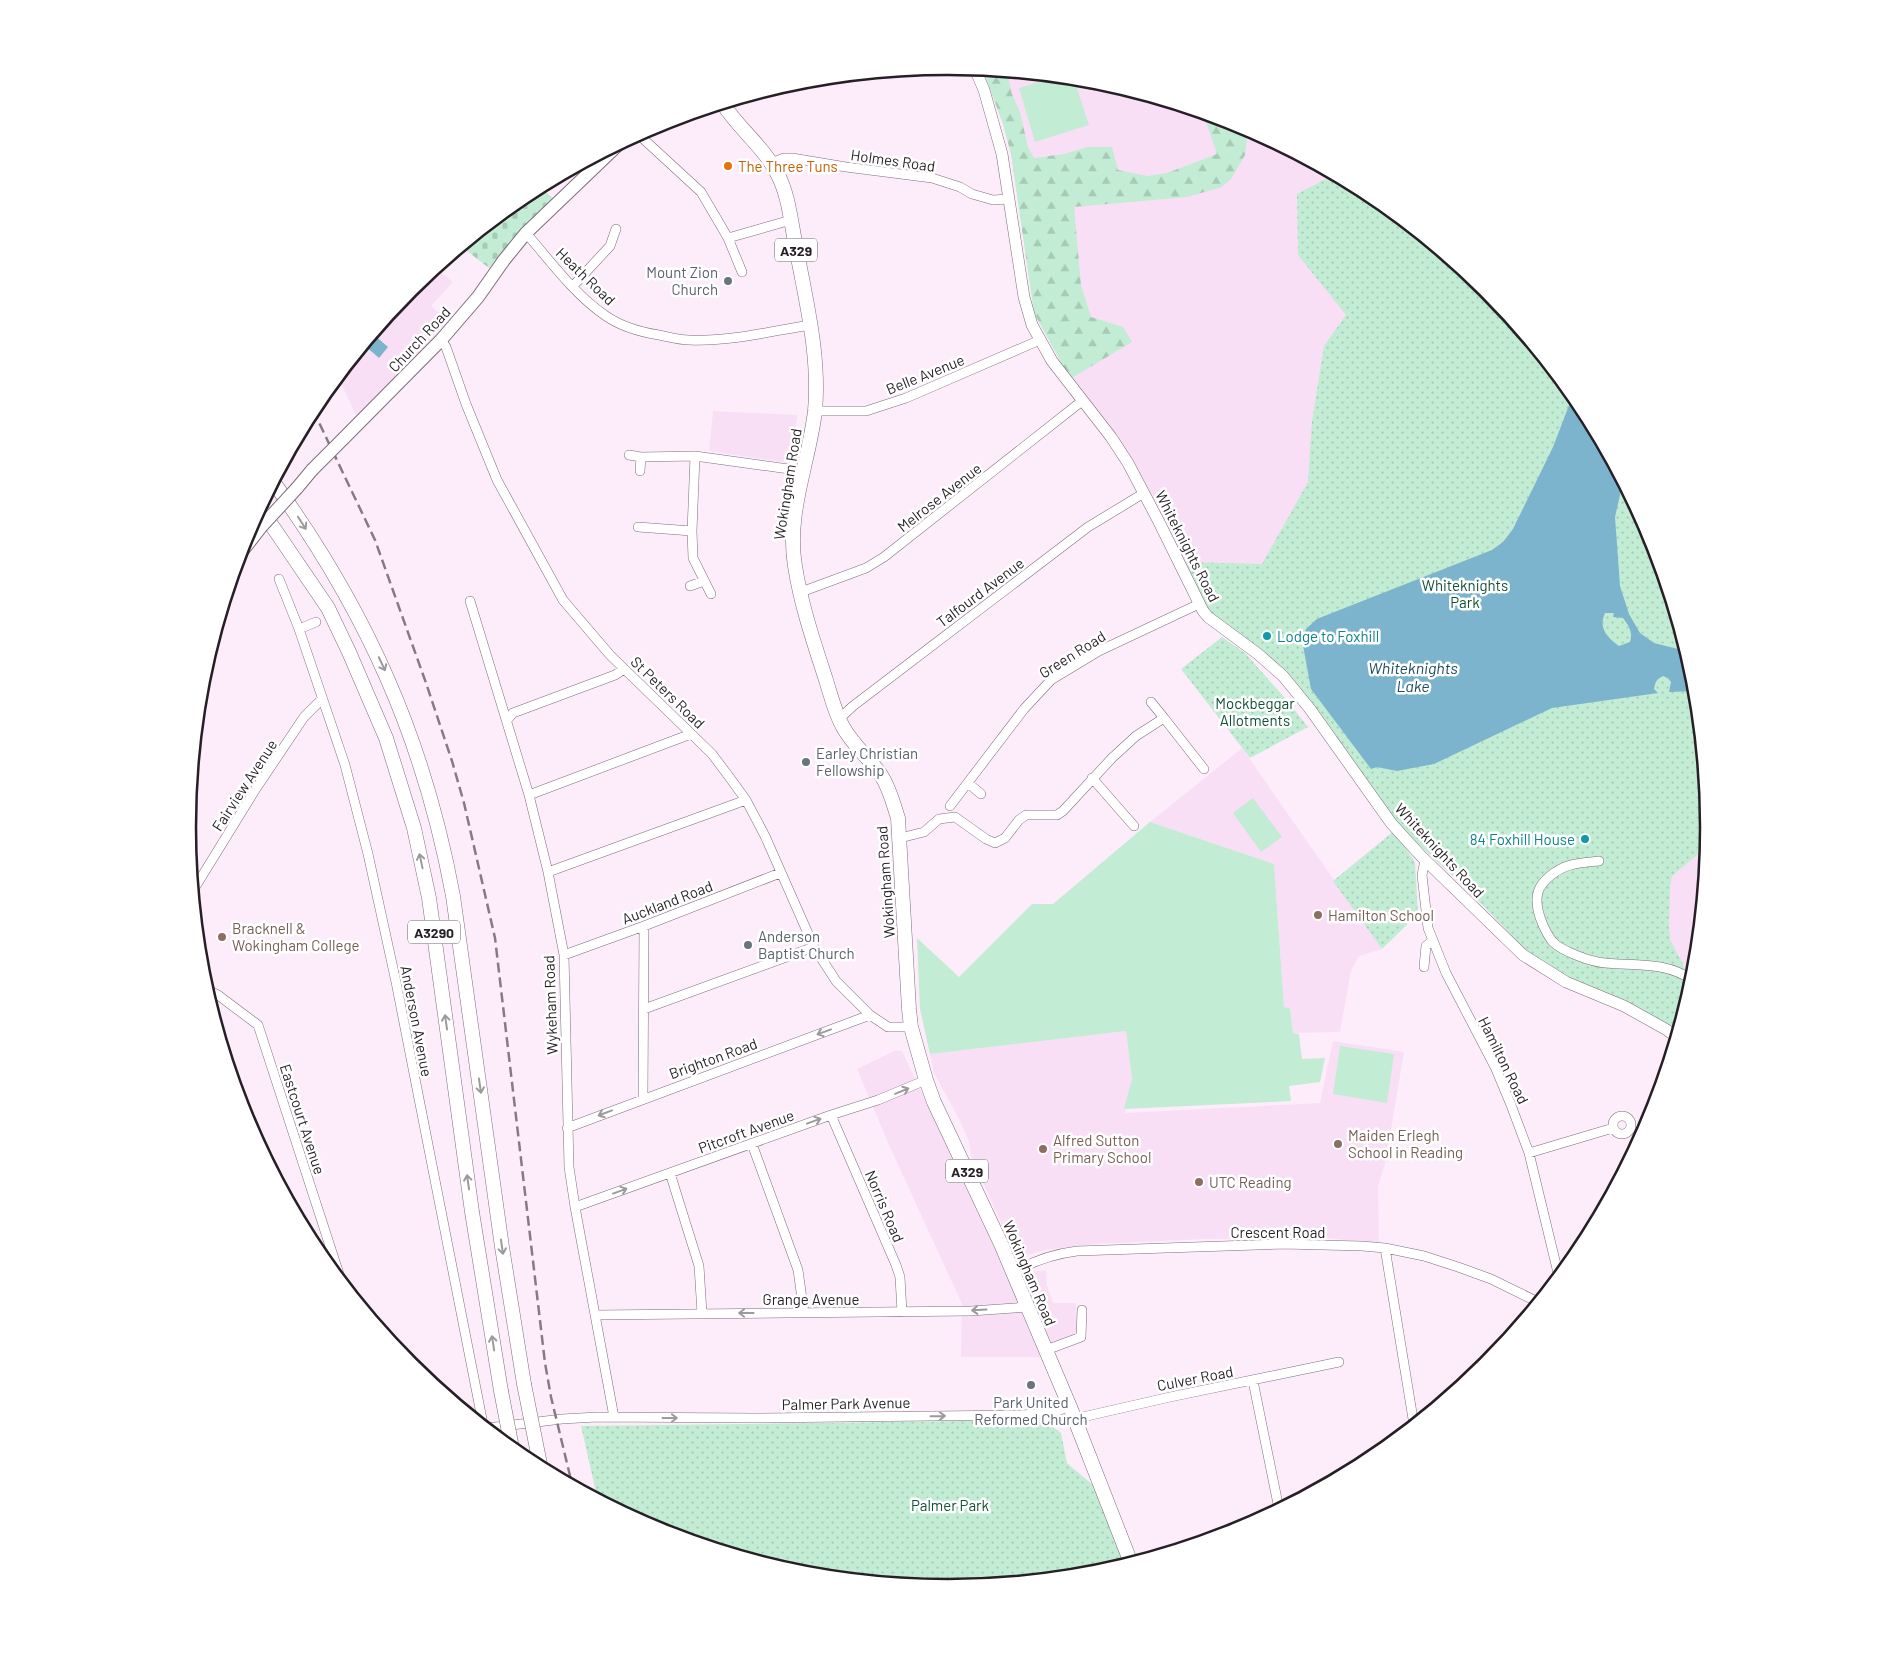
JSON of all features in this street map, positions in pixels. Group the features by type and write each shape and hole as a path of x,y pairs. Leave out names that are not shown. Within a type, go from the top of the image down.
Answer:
{"main road":[{"name":"Wokingham Road","path":"726,109 754,139 771,163 785,192 791,220 810,325 815,366 814,411 795,517 793,550 814,645 839,720 852,741 885,782 894,805 900,838 911,1027 934,1102 1013,1273 1046,1350 1128,1557"},
{"name":"Church Road","path":"257,532 312,470 441,340 478,297 504,260 526,234 602,160"},
{"name":"A3290","path":"277,488 336,577 362,624 401,708 426,783 453,896 502,1247 524,1384 539,1457"},
{"name":"A3290","path":"265,515 328,608 364,683 386,738 414,828 429,898 474,1220 510,1437"}],"street":[{"name":"Whiteknights Road","path":"978,76 984,90 1002,154 1024,297 1032,325 1052,361 1128,463 1199,604 1208,617 1258,654 1283,676 1304,702 1391,823 1425,860 1524,955 1566,982 1624,1006 1672,1034"},
{"path":"644,140 701,192 728,238 742,272"},
{"name":"Holmes Road","path":"771,163 784,158 792,158 846,167 923,176 960,187 972,194 993,200 1009,200"},
{"path":"728,238 791,220"},
{"path":"573,286 610,246 616,230"},
{"name":"Heath Road","path":"526,234 573,286 605,316 627,327 679,339 720,340 810,325"},
{"name":"St Peters Road","path":"441,340 446,347 466,404 497,480 563,600 624,669 712,754 746,800 765,836 814,947 836,981 870,1015 888,1027 911,1027"},
{"name":"Belle Avenue","path":"814,411 866,411 906,398 1040,340"},
{"name":"Melrose Avenue","path":"801,592 866,568 884,557 1082,401"},
{"path":"629,455 641,457 695,456 803,471"},
{"path":"695,456 692,531 693,558 711,594"},
{"path":"640,471 641,457"},
{"name":"Talfourd Avenue","path":"839,720 853,706 1088,527 1144,493"},
{"path":"638,527 692,531"},
{"name":"Anderson Avenue","path":"278,579 299,629 321,700 345,765 368,854 396,982 481,1416"},
{"path":"690,586 704,581"},
{"name":"Wykeham Road","path":"470,601 529,795 548,872 564,954 569,1167 574,1207 610,1402 618,1417"},
{"name":"Green Road","path":"950,806 1024,709 1051,680 1099,651 1199,604"},
{"path":"299,629 316,622"},
{"path":"507,720 513,713 615,675 624,669"},
{"name":"Fairview Avenue","path":"199,882 298,725 321,700"},
{"path":"1151,702 1204,769"},
{"path":"900,838 924,832 939,819 955,817 986,840 995,843 1006,838 1019,820 1026,815 1057,815 1063,812 1092,778 1136,736 1164,718"},
{"path":"529,795 691,734"},
{"path":"1092,778 1134,826"},
{"path":"968,783 981,794"},
{"path":"548,872 746,800"},
{"name":"Hamilton Road","path":"1425,860 1422,870 1423,889 1426,918 1432,941 1446,973 1500,1078 1529,1153 1557,1269"},
{"path":"1599,861 1574,863 1559,868 1545,879 1538,890 1536,900 1540,918 1553,942 1573,954 1603,963 1661,966 1686,975"},
{"name":"Auckland Road","path":"564,954 644,926 780,873"},
{"path":"643,1099 644,926"},
{"path":"1424,967 1426,946 1432,941"},
{"path":"644,1010 814,947"},
{"name":"Eastcourt Avenue","path":"216,994 258,1026 335,1261"},
{"name":"Brighton Road","path":"567,1128 870,1015"},
{"name":"Pitcroft Avenue","path":"574,1207 878,1100 926,1080"},
{"name":"Norris Road","path":"831,1115 900,1277 902,1312"},
{"path":"1529,1153 1613,1128"},
{"path":"752,1144 798,1270 804,1313"},
{"path":"670,1173 699,1266 702,1313"},
{"name":"Crescent Road","path":"1013,1273 1026,1264 1044,1257 1077,1251 1283,1244 1362,1246 1386,1248 1424,1256 1491,1279 1533,1300"},
{"path":"1386,1248 1413,1418"},
{"name":"Grange Avenue","path":"595,1315 971,1311 1027,1307"},
{"path":"1046,1350 1081,1337 1082,1310"},
{"name":"Culver Road","path":"1072,1413 1170,1397 1339,1362"},
{"path":"1253,1381 1278,1503"},
{"name":"Palmer Park Avenue","path":"495,1427 562,1419 618,1417 1020,1415 1072,1413"}],"shaded area":[{"name":"Whiteknights Park","path":"985,76 1047,81 1095,89 1190,115 1236,132 1325,176 1406,230 1480,295 1514,331 1545,369 1574,409 1600,451 1623,494 1661,585 1675,632 1686,680 1699,778 1699,876 1686,973 1463,885 1433,859 1278,664 1245,638 1210,616 1148,490 1066,374 1031,288 1011,154 1003,124"},
{"path":"442,273 453,282 431,306 448,321 394,379 356,415 341,384 383,331"},
{"path":"713,411 798,415 788,459 783,462 709,451"},
{"name":"Hamilton School","path":"1242,748 1382,949 1359,956 1351,971 1340,1032 1293,1033 1290,1008 1284,1007 1274,864 1150,822"},
{"path":"1126,1031 1132,1079 1125,1113 1320,1103 1333,1041 1404,1052 1386,1160 1378,1187 1379,1243 1325,1238 1206,1239 1095,1244 1045,1250 1017,1258 971,1156 969,1142 960,1121 934,1073 930,1054"},
{"path":"896,1050 902,1051 1007,1275 1046,1270 1047,1285 1053,1303 1076,1303 1078,1339 1040,1357 961,1357 962,1304 889,1145 857,1069"}],"green space":[{"path":"985,76 1008,78 1012,94 1020,112 1028,147 1034,158 1064,154 1088,147 1112,147 1118,170 1147,176 1167,173 1217,154 1206,121 1247,137 1245,155 1231,179 1222,187 1187,197 1074,207 1081,285 1091,317 1123,327 1132,342 1070,379 1034,313 1011,154 1003,124"},
{"path":"1044,81 1076,86 1089,125 1035,142 1019,88"},
{"name":"Whiteknights Park","path":"1326,179 1332,181 1406,230 1480,295 1514,331 1574,409 1600,451 1623,494 1661,585 1675,632 1686,680 1699,778 1699,853 1672,876 1670,886 1670,940 1683,964 1686,975 1672,1032 1569,980 1528,952 1463,885 1393,821 1278,664 1245,638 1225,627 1201,603 1186,562 1262,564 1308,482 1312,421 1324,346 1346,315 1298,255 1297,194"},
{"path":"546,192 554,199 534,217 489,268 467,251 491,230"},
{"name":"Mockbeggar Allotments","path":"1222,637 1245,653 1308,727 1250,758 1181,669"},
{"path":"1253,798 1282,837 1261,852 1233,813"},
{"path":"1150,822 1274,864 1284,1007 1290,1008 1293,1033 1299,1034 1302,1059 1325,1058 1320,1082 1289,1086 1291,1101 1124,1109 1132,1079 1126,1031 930,1054 920,1009 917,938 959,977 1032,904 1053,904"},
{"path":"1394,831 1415,862 1418,914 1382,949 1333,881"},
{"path":"1340,1046 1394,1054 1387,1103 1333,1094"},
{"name":"Palmer Park","path":"1044,1420 1061,1433 1067,1463 1094,1486 1122,1558 1047,1573 948,1579 850,1573 802,1565 707,1539 661,1522 595,1490 581,1426"}],"water":[{"path":"377,338 388,347 379,358 368,349"},
{"name":"Whiteknights Lake","path":"1570,403 1600,451 1621,490 1615,517 1620,586 1629,614 1640,633 1654,643 1679,649 1688,691 1669,692 1671,682 1663,676 1655,684 1654,689 1658,693 1552,708 1434,764 1397,771 1377,767 1371,769 1311,689 1302,640 1306,629 1317,619 1492,550 1503,542 1513,529 1553,447","holes":["1605,613 1614,613 1613,617 1623,618 1629,626 1631,632 1630,642 1619,646 1607,636 1603,628 1603,618"]}],"railway":[{"path":"317,419 375,540 426,683 464,803 495,938 545,1363 551,1397 570,1477"}],"place":[{"name":"The Three Tuns","path":"728,166"},
{"name":"Mount Zion Church","path":"728,281"},
{"name":"Lodge to Foxhill","path":"1267,636"},
{"name":"Earley Christian Fellowship","path":"806,762"},
{"name":"84 Foxhill House","path":"1585,839"},
{"name":"Hamilton School","path":"1318,915"},
{"name":"Bracknell & Wokingham College","path":"222,937"},
{"name":"Anderson Baptist Church","path":"748,945"},
{"name":"Maiden Erlegh School in Reading","path":"1338,1144"},
{"name":"Alfred Sutton Primary School","path":"1043,1149"},
{"name":"UTC Reading","path":"1199,1182"},
{"name":"Park United Reformed Church","path":"1031,1385"}]}
